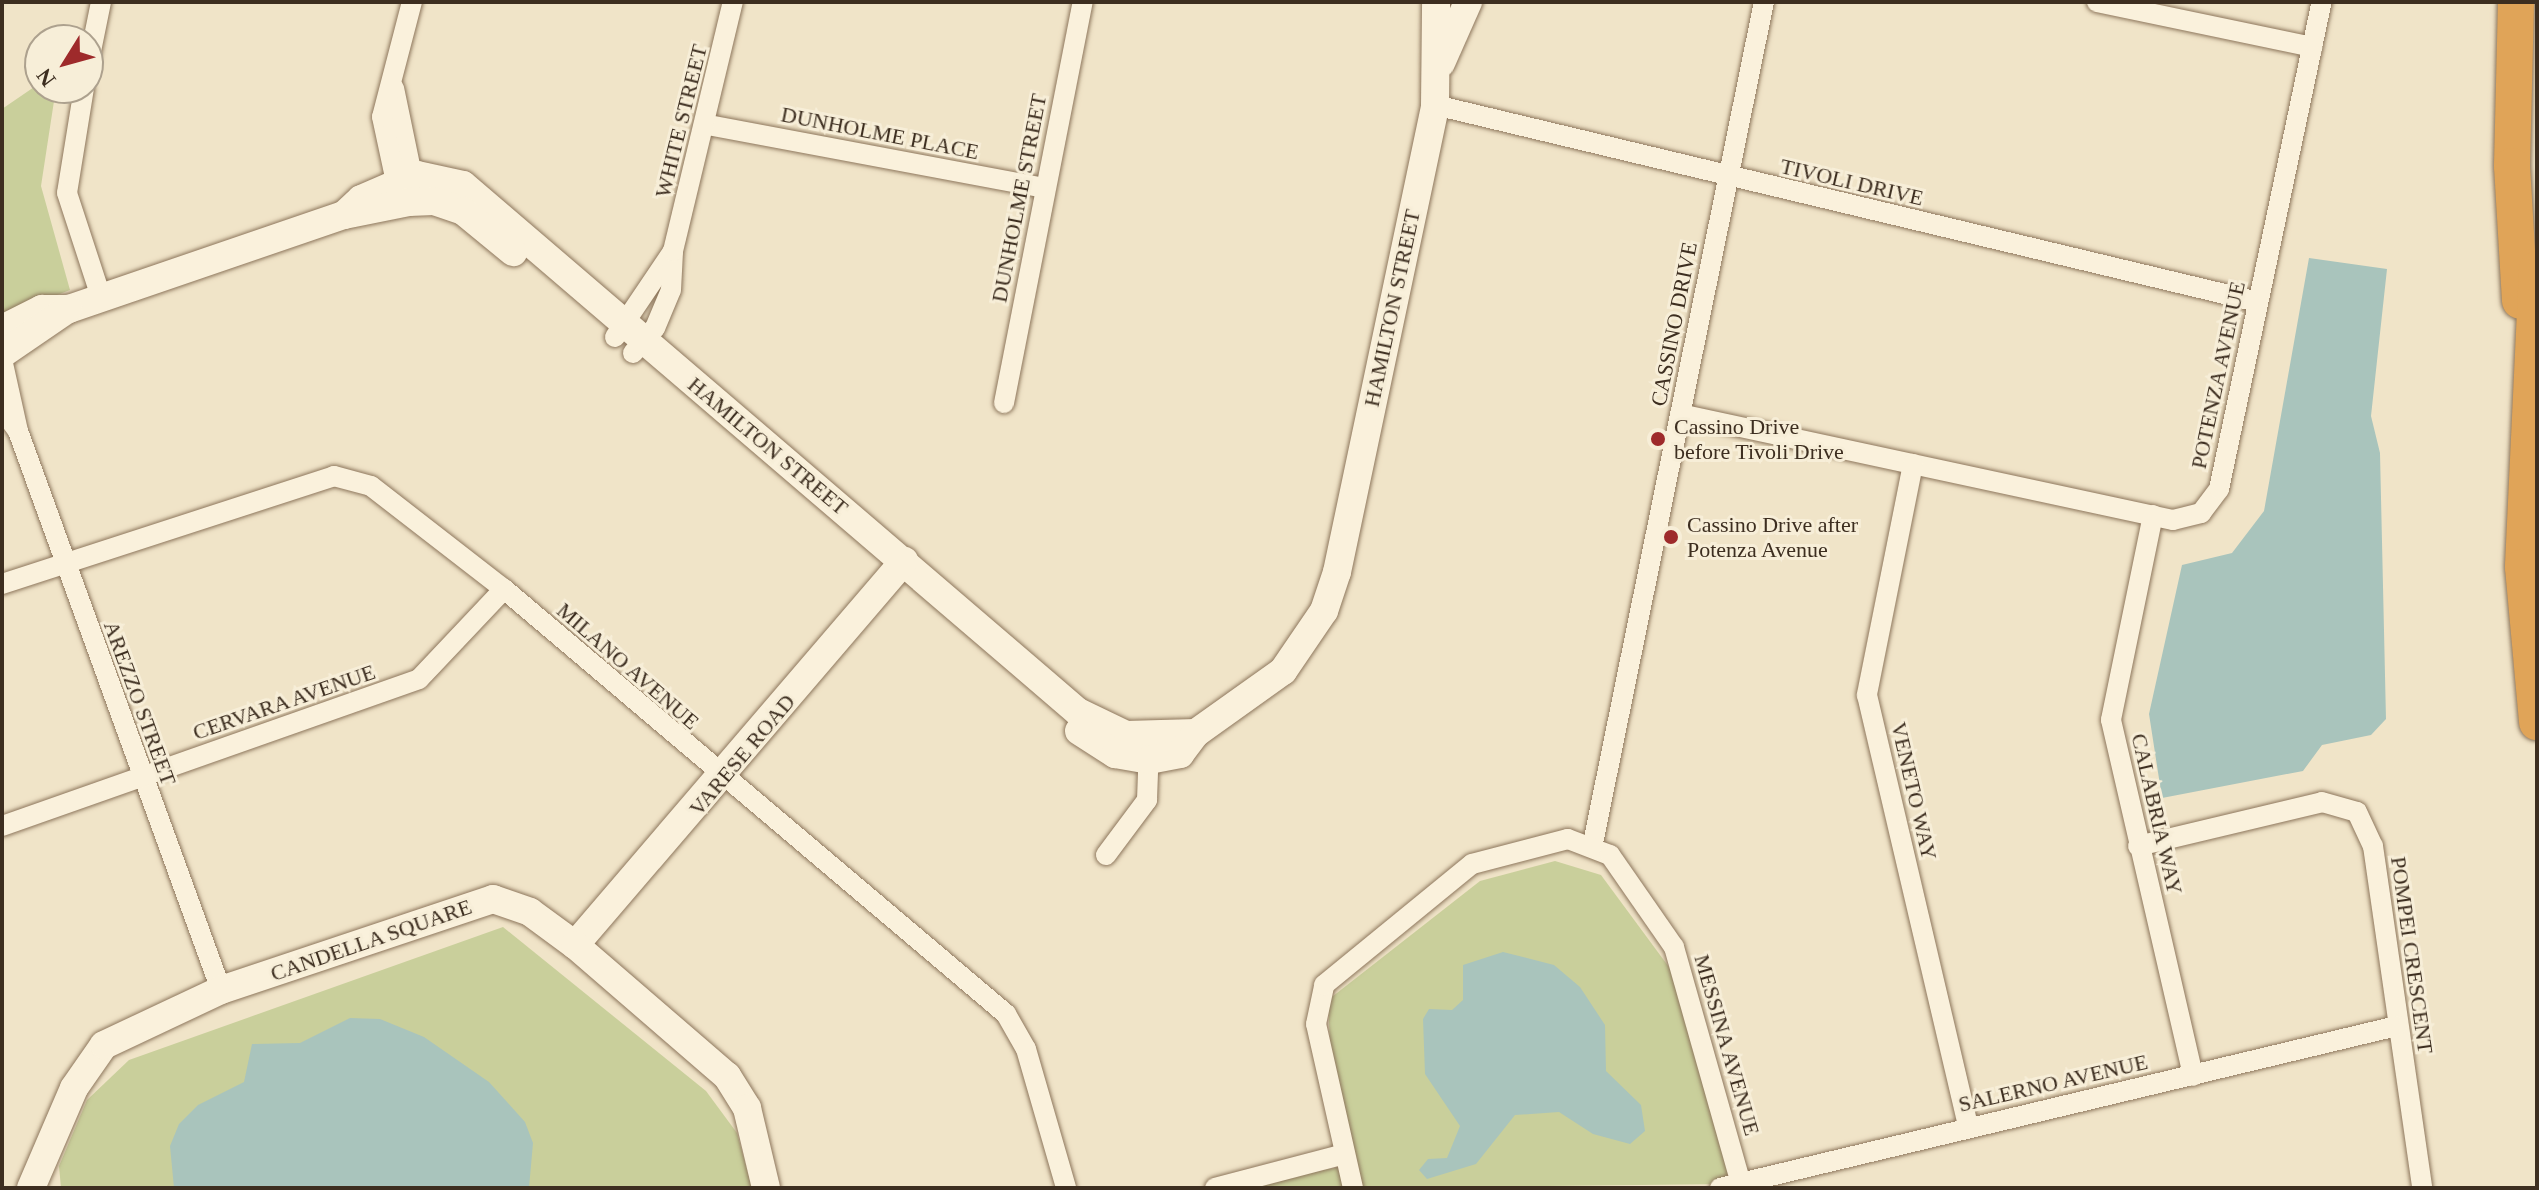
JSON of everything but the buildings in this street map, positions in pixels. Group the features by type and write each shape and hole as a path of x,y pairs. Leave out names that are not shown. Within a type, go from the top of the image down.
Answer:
{"highway":[{"path":"2516,2 2512,166 2527,423"},
{"path":"2537,269 2527,423 2523,567 2537,722"}],"street":[{"path":"97,24 101,2"},
{"path":"2,357 69,309 406,191 382,117 394,88 412,2"},
{"name":"WHITE STREET","path":"630,339 673,251 708,125 733,2"},
{"name":"DUNHOLME STREET","path":"1004,403 1083,2"},
{"name":"HAMILTON STREET","path":"406,191 445,178 477,194 630,339 1018,669 1105,729 1149,749 1196,733 1259,694 1324,611 1435,105 1441,63 1436,2"},
{"name":"HAMILTON STREET","path":"1441,63 1468,2"},
{"name":"CASSINO DRIVE","path":"1593,843 1764,2"},
{"path":"2097,2 2312,47"},
{"name":"POTENZA AVENUE","path":"1680,414 2153,515 2201,513 2219,489 2322,2"},
{"path":"81,104 67,193 101,297"},
{"name":"TIVOLI DRIVE","path":"1435,105 2258,302"},
{"name":"DUNHOLME PLACE","path":"708,125 1044,188"},
{"path":"2,329 42,309 69,309"},
{"name":"AREZZO STREET","path":"2,357 18,431 221,990"},
{"name":"AREZZO STREET","path":"2,409 18,431"},
{"name":"VENETO WAY","path":"1913,464 1867,695 1968,1127"},
{"name":"MILANO AVENUE","path":"2,584 334,476 371,486 504,589 723,781 1006,1014 1026,1049 1066,1188"},
{"name":"CALABRIA WAY","path":"2153,515 2111,720 2193,1076"},
{"name":"VARESE ROAD","path":"575,945 723,781 899,567"},
{"name":"CERVARA AVENUE","path":"2,826 419,679 504,589"},
{"path":"1106,855 1147,800 1149,749"},
{"name":"POMPEI CRESCENT","path":"2138,846 2322,802 2357,812 2373,846 2422,1188"},
{"path":"1353,1188 1316,1024 1324,985 1472,864 1540,844 1593,843"},
{"name":"MESSINA AVENUE","path":"1593,843 1625,872 1674,947 1742,1186"},
{"name":"CANDELLA SQUARE","path":"31,1188 74,1088 104,1045 221,990 493,899 530,912 575,945 727,1076 747,1108 766,1188"},
{"name":"SALERNO AVENUE","path":"1720,1188 1742,1186 1968,1127 2397,1026"},
{"path":"1215,1188 1345,1154"}],"green space":[{"path":"24,94 24,104 54,104 41,186 70,290 2,316 2,109"},
{"path":"1555,861 1601,875 1677,978 1731,1184 1360,1188 1331,1065 1328,1000 1480,881"},
{"path":"503,927 706,1091 737,1133 752,1188 61,1188 59,1166 87,1100 129,1060"},
{"path":"1340,1167 1345,1188 1245,1188 1302,1174"}],"water":[{"path":"2309,258 2387,269 2371,416 2380,453 2386,719 2371,735 2322,745 2303,771 2162,798 2149,714 2182,565 2232,553 2264,511"},
{"path":"1503,952 1554,965 1580,987 1605,1025 1606,1071 1641,1105 1645,1131 1630,1144 1593,1134 1559,1112 1515,1115 1476,1164 1427,1179 1419,1170 1428,1159 1447,1158 1460,1126 1425,1074 1423,1019 1429,1009 1452,1010 1463,1000 1463,965"},
{"path":"350,1018 380,1019 424,1037 489,1082 525,1122 533,1143 529,1188 174,1188 170,1146 179,1124 198,1105 244,1082 252,1044 300,1043"}],"place":[{"name":"Cassino Drive before Tivoli Drive","path":"1658,439"},
{"name":"Cassino Drive after Potenza Avenue","path":"1671,537"}]}
